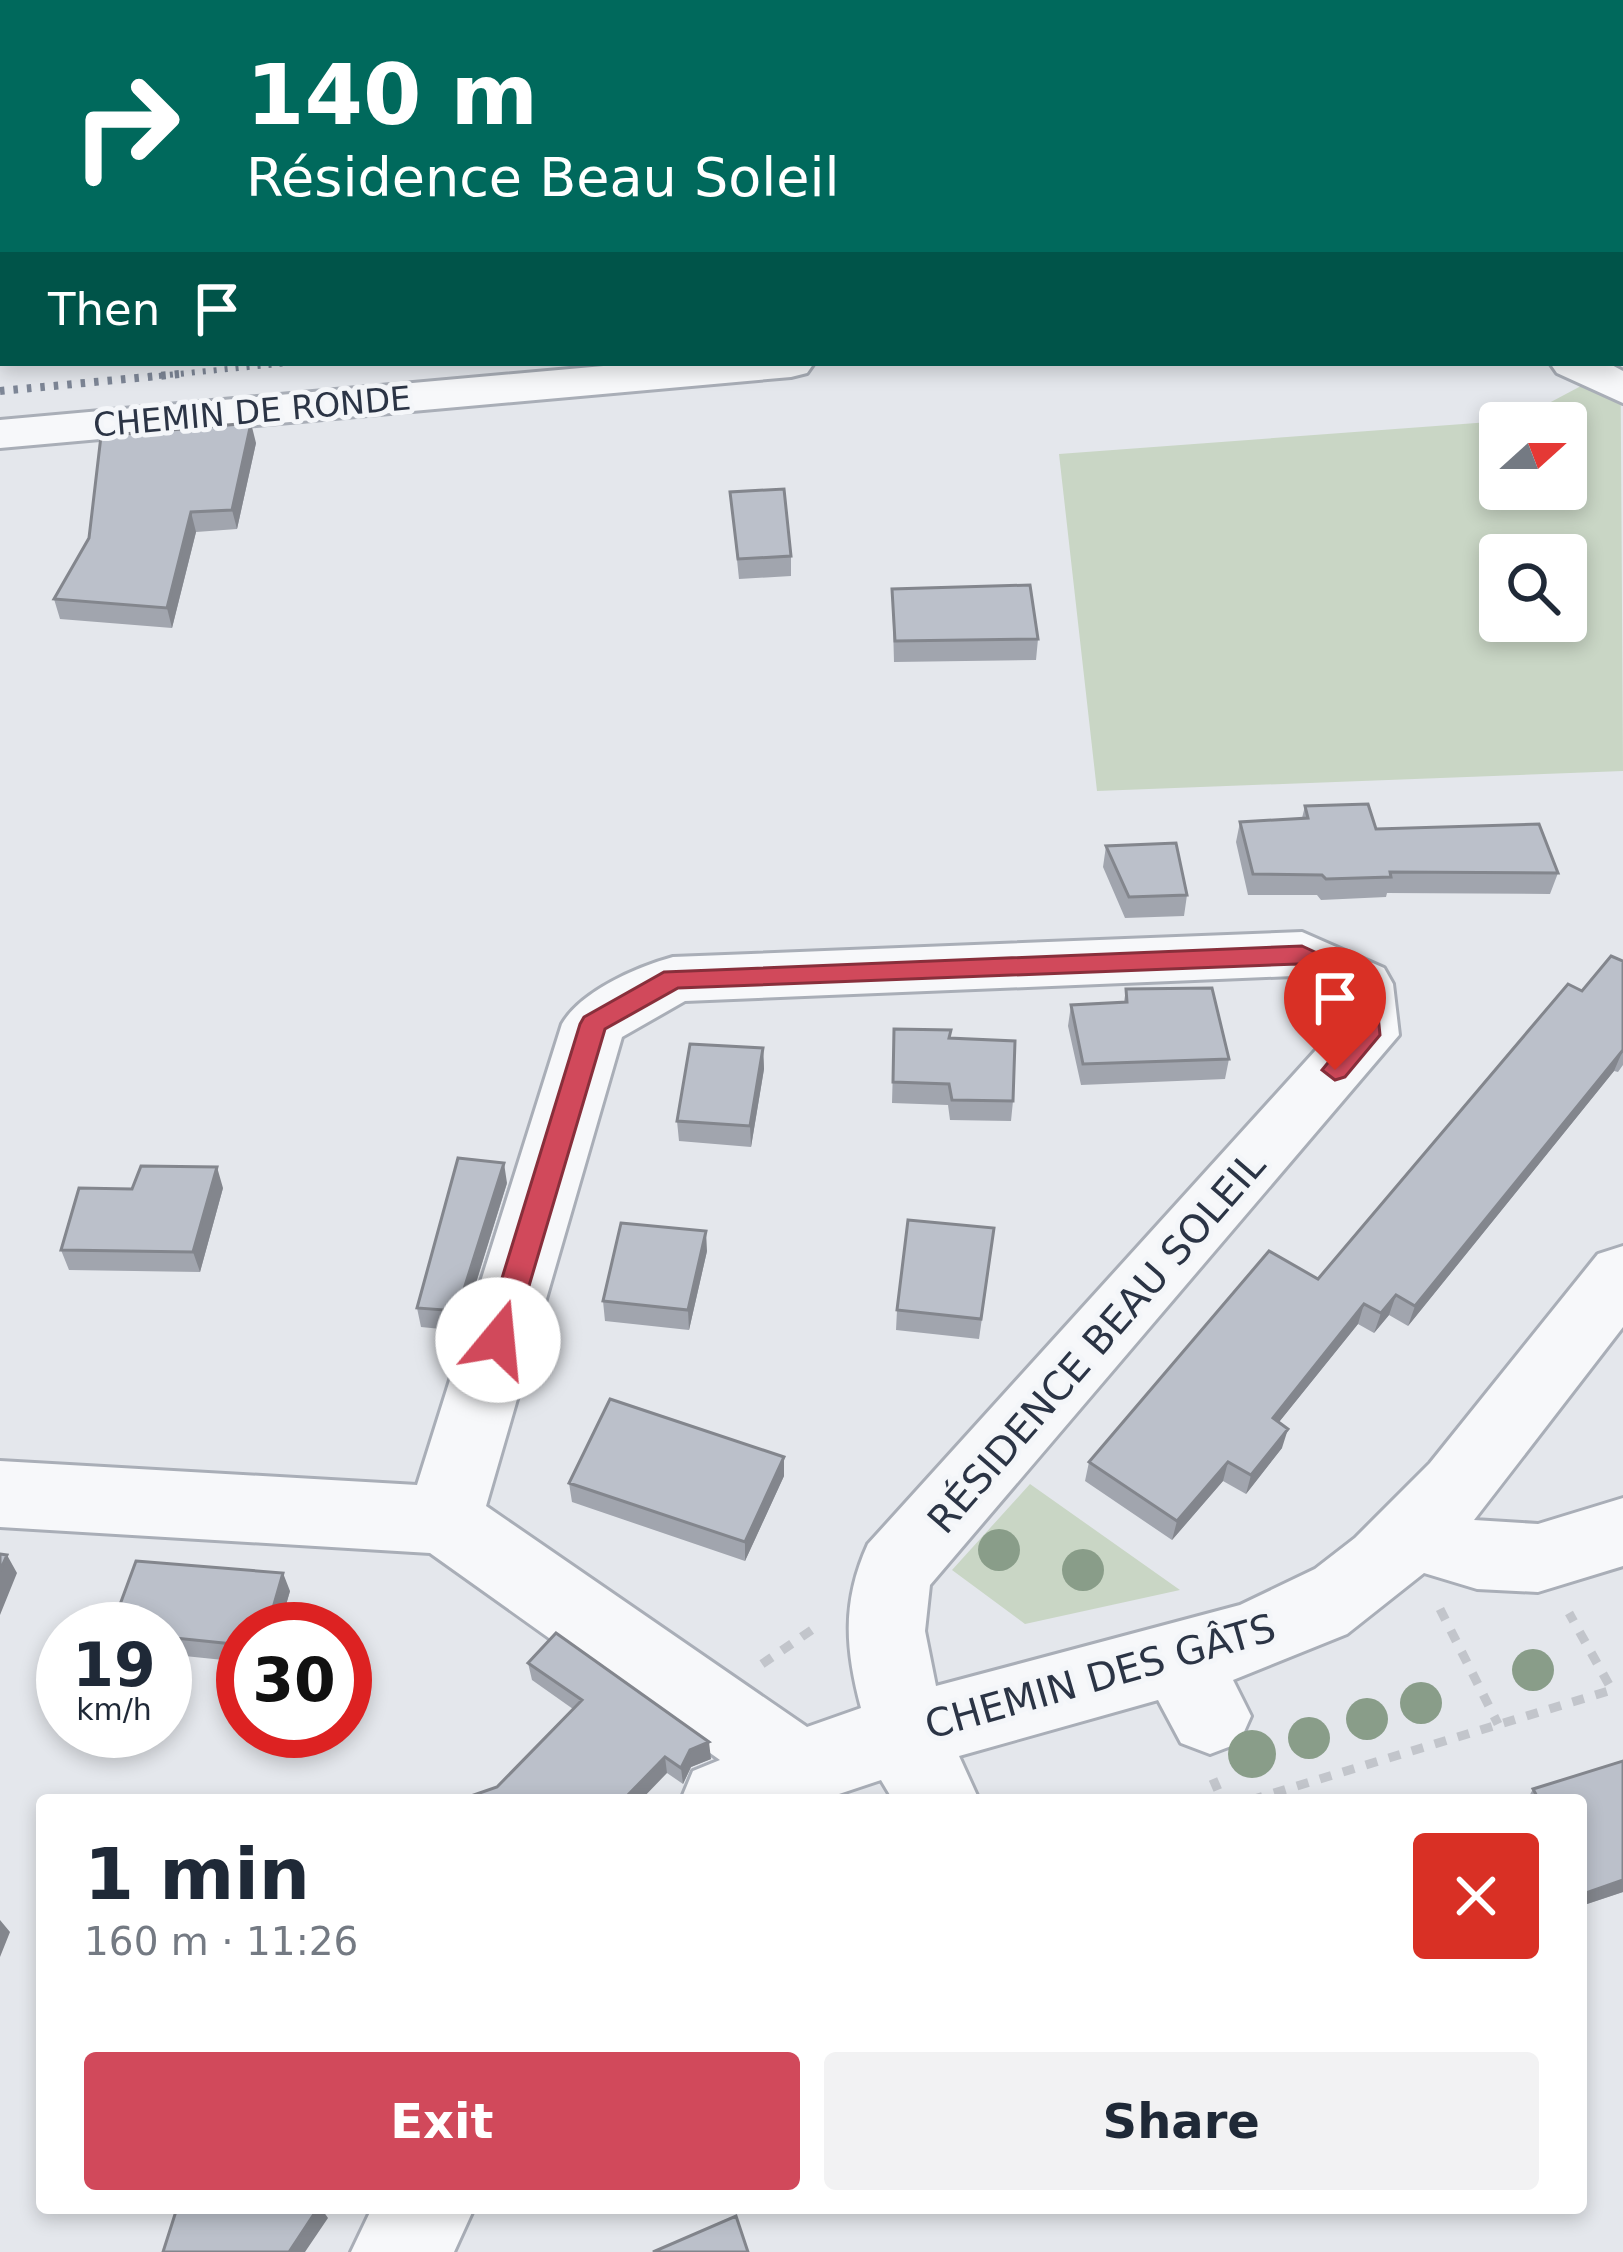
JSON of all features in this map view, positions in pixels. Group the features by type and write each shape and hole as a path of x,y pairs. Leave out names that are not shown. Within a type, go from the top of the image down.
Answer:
{"street":[{"name":"CHEMIN DE RONDE","path":"0,434 758,366"},
{"path":"1579,366 1623,389"},
{"name":"RÉSIDENCE BEAU SOLEIL","path":"444,1520 593,1024 673,979 1302,955 1362,984 1367,1035 896,1568 883,1605"},
{"name":"CHEMIN DES GÂTS","path":"759,1784 916,1755 1194,1687 1260,1636 1340,1597 1477,1563 1623,1274"},
{"path":"0,1494 444,1520 712,1704 759,1784"},
{"path":"1477,1563 1623,1532"},
{"path":"883,1605 889,1658 916,1755"},
{"path":"399,2252 423,2214"}],"path":[{"path":"1270,1794 1612,1690 1477,1563 1445,1622 1498,1724"},
{"path":"712,1704 790,1641 835,1616 883,1605"}],"green space":[{"path":"1608,366 1621,366 1623,771 1097,791 1059,454 1479,423 1479,510 1587,510 1587,402 1551,402 1613,369"},
{"path":"1030,1484 1180,1590 1025,1624 952,1570"}],"building":[{"path":"251,423 232,510 191,512 167,608 54,599 89,538 101,436"},
{"path":"784,489 791,556 738,559 730,492"},
{"path":"1030,585 1038,639 895,641 892,589"},
{"path":"1368,804 1376,829 1539,824 1558,873 1390,872 1391,877 1326,879 1322,875 1253,874 1240,822 1308,818 1305,806"},
{"path":"1176,843 1187,895 1129,897 1106,846"},
{"path":"1611,956 1623,961 1623,1050 1415,1306 1396,1295 1381,1313 1364,1304 1273,1418 1288,1429 1251,1475 1228,1462 1177,1521 1089,1462 1269,1251 1318,1279 1568,984 1582,991"},
{"path":"1212,988 1229,1059 1083,1064 1071,1005 1127,1002 1126,989"},
{"path":"894,1029 951,1030 949,1038 1015,1041 1013,1101 952,1100 949,1084 893,1082"},
{"path":"690,1044 763,1048 750,1126 677,1121"},
{"path":"458,1158 504,1163 457,1311 417,1308"},
{"path":"141,1166 217,1167 193,1252 61,1250 79,1188 132,1189"},
{"path":"908,1220 994,1228 981,1319 897,1310"},
{"path":"621,1223 706,1231 688,1310 603,1301"},
{"path":"610,1399 784,1457 745,1542 569,1483"},
{"path":"136,1561 283,1573 275,1602 216,1602 216,1642 192,1640 192,1602 121,1602"},
{"path":"556,1633 709,1742 690,1750 681,1768 665,1757 629,1794 477,1794 497,1787 582,1700 528,1663"},
{"path":"1623,1761 1623,1880 1587,1893 1587,1794 1536,1794 1533,1789"},
{"path":"175,2214 314,2214 289,2252 163,2252"},
{"path":"736,2216 748,2252 653,2252"}],"railway":[{"path":"159,376 258,366"},
{"path":"159,376 179,374"},
{"path":"0,391 159,376"},
{"path":"148,377 159,376"}],"route":[{"path":"498,1340 593,1024 673,979 1302,955 1362,984 1367,1035 1335,1070"}]}
